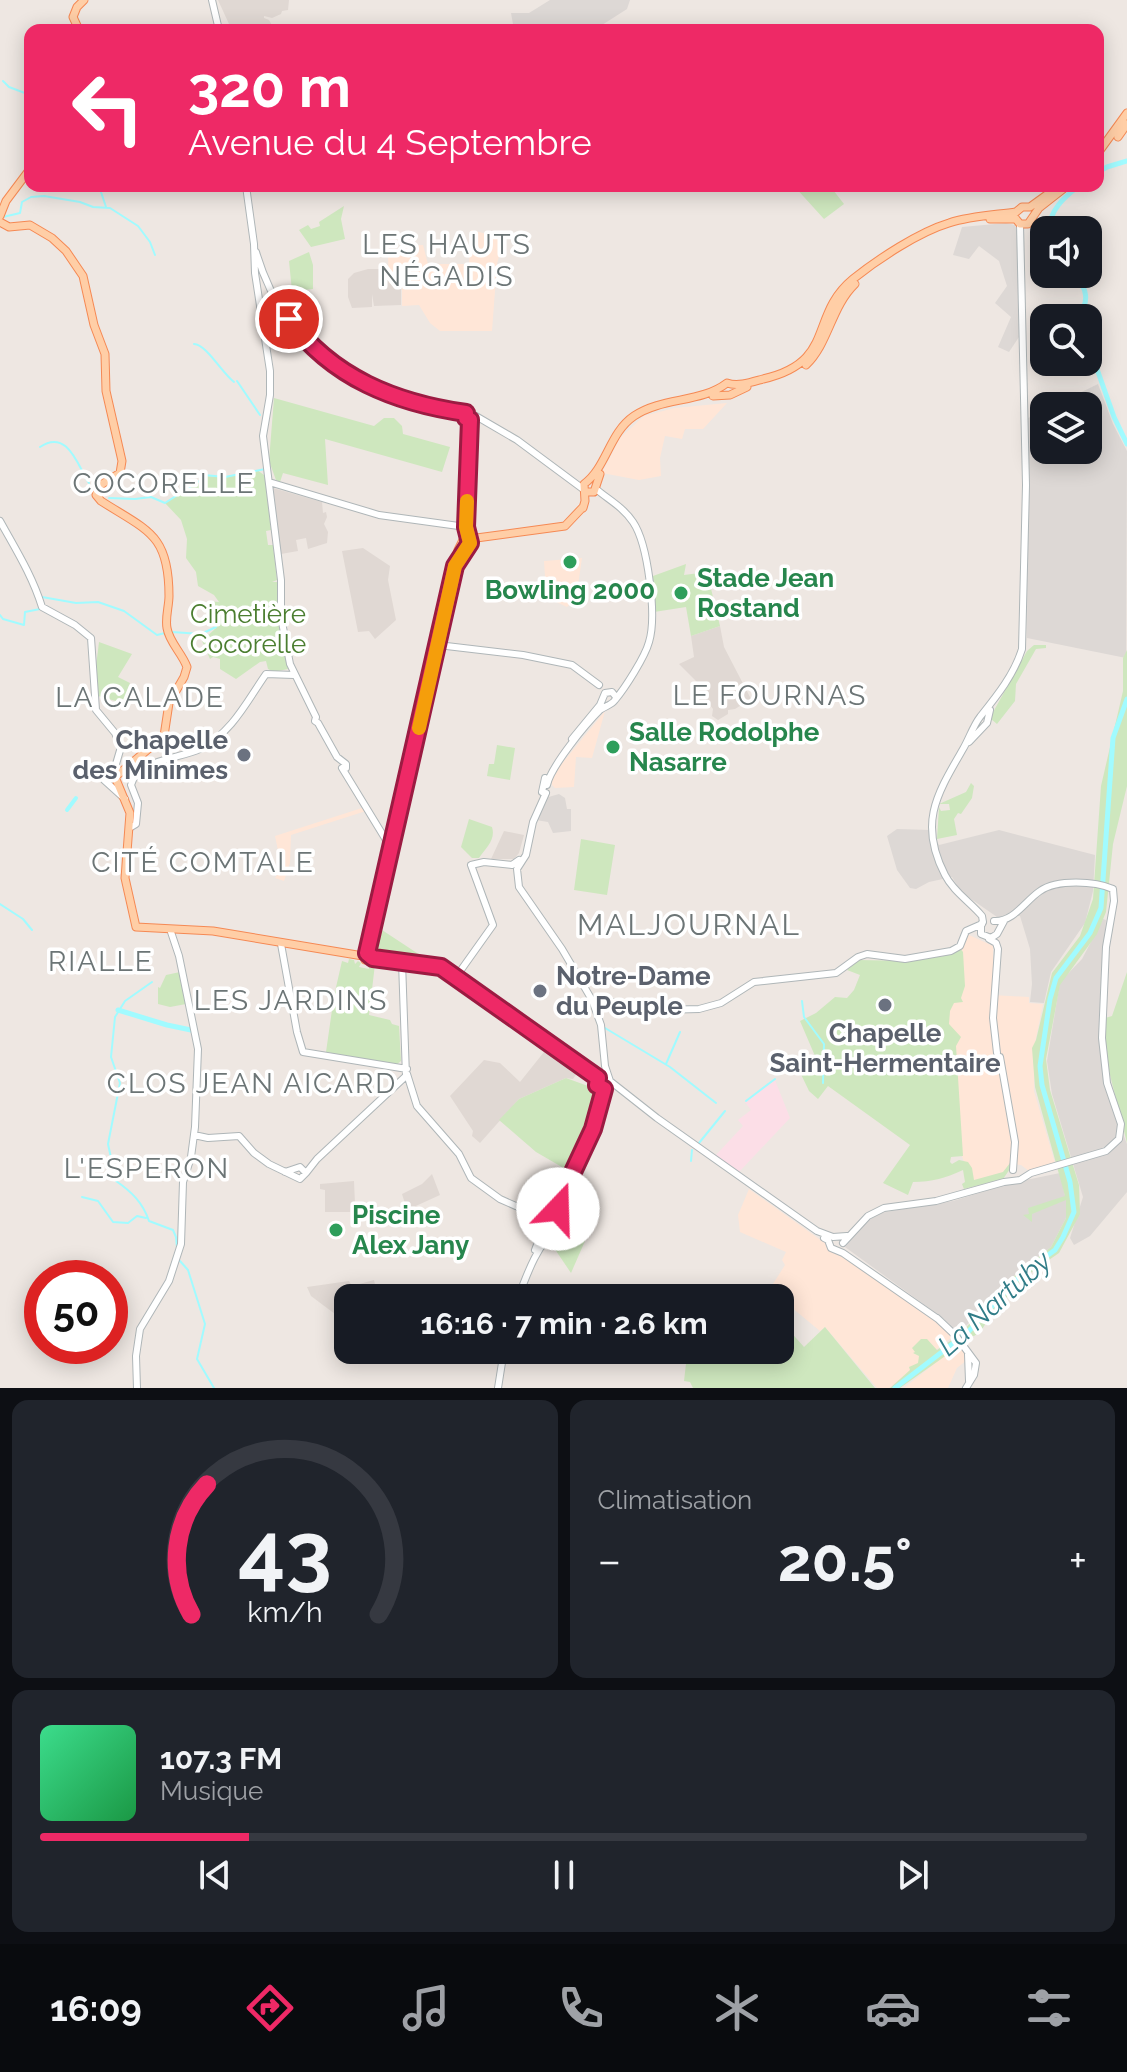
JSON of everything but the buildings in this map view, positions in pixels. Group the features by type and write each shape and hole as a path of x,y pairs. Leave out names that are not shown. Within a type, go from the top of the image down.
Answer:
{"main road":[{"path":"76,24 73,17 84,0"},
{"path":"1104,146 1127,113"},
{"path":"1104,153 1127,124"},
{"path":"0,216 6,201 24,177"},
{"path":"0,222 9,227 30,225 52,238 66,251 83,276 94,325 105,354 106,391 122,461 120,473 99,486 96,495 156,539 166,561 169,594 166,627 187,669 169,703 164,736 115,777 130,813 125,878 136,927 213,931 366,956 456,564 466,541 481,536 565,526 583,508 590,488 616,440 634,420 650,411 775,376 800,365 813,349 829,311 845,286 902,247 947,223 1020,220 1052,192"},
{"path":"1031,211 1058,192"},
{"path":"1020,220 1022,207 1031,211"}],"street":[{"path":"212,0 218,24"},
{"path":"247,192 255,273 268,344 271,386 264,421 281,580 281,617 287,651 294,675 337,757 386,840 392,843"},
{"path":"999,929 987,922 946,878 932,838 932,827 933,808 941,785 984,720 1022,649 1026,488 1020,220"},
{"path":"254,244 262,270 281,309 319,353 350,376 376,390 495,427 590,488 632,523 641,556 649,625 642,649 614,694 560,755 544,789 526,855 516,866 518,895 557,947 590,999 661,1010 702,1008 721,1003 749,983 836,973 858,957 892,961 951,951 960,946 966,931 971,928 987,922 1004,921"},
{"path":"466,541 468,417"},
{"path":"269,482 401,519 466,527"},
{"path":"0,521 18,550 42,607 74,624 91,638 96,677 95,704 121,747 116,764 104,775 104,780 125,799"},
{"path":"438,645 523,655 572,665 599,685"},
{"path":"131,827 136,824 138,809 131,785 144,767 203,748 221,734 244,708 266,674 294,675"},
{"path":"607,701 605,693 614,694"},
{"path":"456,977 493,925 477,869 488,863 516,866"},
{"path":"516,866 523,897 575,969 601,1025 603,1082 593,1129 561,1197 559,1225 537,1253 523,1284"},
{"path":"989,939 996,936 1004,921 1045,888 1093,884 1109,887 1115,892 1106,947 1102,1041 1105,1074 1120,1120 1121,1133 1111,1148 1057,1165 1020,1171 1004,1182"},
{"path":"980,932 987,922"},
{"path":"971,928 996,943 998,949 993,1018 1008,1092 1020,1179"},
{"path":"137,1388 136,1356 140,1329 169,1281 178,1258 183,1232 183,1182 194,1135 198,1049 179,956 170,929"},
{"path":"281,944 303,1052 387,1066 404,1074"},
{"path":"366,956 441,967 837,1243 956,1336 972,1365 968,1385"},
{"path":"402,962 404,1074 417,1106 459,1154 467,1173 500,1199 547,1219 559,1218"},
{"path":"194,1135 208,1138 239,1136 258,1156 285,1172 300,1172 404,1074"},
{"path":"521,1284 547,1219 590,1126 603,1082"},
{"path":"1020,1171 1020,1179"},
{"path":"837,1243 849,1236 868,1216 884,1208 936,1201 1020,1179"},
{"path":"547,1219 553,1229"},
{"path":"496,1388 500,1364"}],"shaded area":[{"path":"218,0 289,0 288,10 272,18 264,16 271,24 229,24"},
{"path":"550,0 630,0 627,9 604,24 513,24 511,13 529,13"},
{"path":"1015,225 1018,233 1020,299 1019,337 1009,352 998,347 1011,317 995,303 1007,286 999,261 979,246 969,259 953,255 962,227"},
{"path":"471,230 495,236 502,245 497,264 492,331 440,331 430,323 419,305 402,306 402,288 389,283 388,256 394,249 400,250 401,246 423,245 428,264 469,264"},
{"path":"388,269 389,283 401,289 401,305 374,306 372,294 372,307 352,308 348,297 348,279 354,273"},
{"path":"1098,384 1101,392 1082,392"},
{"path":"1102,395 1127,451 1126,658 1027,638 1028,418 1030,464 1102,464"},
{"path":"727,403 703,429 685,429 682,439 665,436 660,458 661,476 639,480 602,473 620,438 644,416 674,408"},
{"path":"273,488 322,502 323,513 326,512 327,517 324,524 328,532 327,543 308,549 306,538 296,540 298,551 281,554"},
{"path":"363,548 390,566 388,580 396,620 375,639 369,631 358,632 342,551"},
{"path":"582,558 576,599 567,607 552,600 546,593 544,561"},
{"path":"720,626 724,647 751,699 728,710 728,714 718,720 712,716 710,705 705,703 700,706 692,698 691,692 699,684 679,664 694,657 691,636"},
{"path":"605,711 592,758 576,757 574,787 555,788 551,778"},
{"path":"559,794 565,798 567,809 571,809 571,831 553,833 548,822 536,820 545,798"},
{"path":"365,807 366,811 291,835 290,863 284,881 275,878 281,865 275,836"},
{"path":"897,829 931,830 939,845 999,830 1095,855 1093,891 1085,923 1051,972 1044,1003 1030,1002 1030,949 1020,916 997,917 961,892 952,877 929,882 916,889 910,888 897,870 887,836"},
{"path":"504,831 524,835 519,853 514,859 491,859"},
{"path":"1103,919 1106,920 1099,1040 1116,1116 1127,1144 1127,1192 1090,1236 1074,1245 1070,1238 1083,1197 1052,1094 1047,1061 1060,982 1082,959"},
{"path":"967,934 993,946 993,995 1029,997 1029,1003 1043,1004 1034,1048 1034,1091 1055,1163 1029,1171 1021,1165 1011,1164 999,1180 973,1186 960,1151 948,1025 951,1002 961,996 962,949"},
{"path":"548,1047 579,1070 573,1079 566,1078 519,1099 480,1143 472,1136 473,1131 450,1096 484,1060 500,1063 520,1082"},
{"path":"775,1080 790,1118 739,1172 716,1155 743,1126 738,1120 751,1110 745,1102"},
{"path":"1060,1173 1066,1218 1051,1247 1014,1276 959,1333 845,1247 863,1224 880,1213 953,1201 1011,1183"},
{"path":"432,1174 440,1195 407,1210 402,1194 422,1184"},
{"path":"354,1181 355,1204 351,1205 350,1212 325,1212 325,1190 320,1189 320,1184"},
{"path":"749,1189 944,1328 952,1337 889,1388 877,1388 825,1327 820,1331 794,1309 794,1284 773,1284 785,1265 782,1260 786,1252 740,1232 738,1215"},
{"path":"349,1281 351,1284 334,1284 334,1313 311,1296 307,1287"},
{"path":"961,1346 967,1360 957,1368 948,1388 904,1388"}],"green space":[{"path":"799,192 835,192 844,204 824,219"},
{"path":"344,206 341,219 345,239 311,247 299,230 308,225 311,229 320,226 319,222"},
{"path":"309,252 313,265 313,289 292,291 289,261"},
{"path":"274,398 374,426 384,418 394,418 402,426 403,434 450,447 442,472 325,439 328,485 283,473 280,482 276,480 269,461"},
{"name":"Cimetière Cocorelle","path":"257,470 265,479 271,530 266,531 268,545 273,545 277,580 272,582 277,582 279,587 288,669 274,672 268,669 266,661 260,662 236,679 220,669 220,659 210,659 202,641 216,628 209,619 206,605 208,601 219,602 214,595 198,586 196,572 186,558 187,539 181,520 165,503 204,476 225,477"},
{"name":"Stade Jean Rostand","path":"686,564 684,575 707,572 720,626 691,636 686,607 654,612 653,576"},
{"path":"99,642 132,654 118,677 130,683 123,703 98,696 96,666"},
{"path":"1034,645 1046,645 1046,648 1036,649 1016,684 1015,701 997,724 991,719 992,714 1027,651"},
{"name":"La Nartuby","path":"1127,650 1127,786 1113,844 1106,912 1097,934 1060,985 1046,1059 1050,1090 1079,1185 1080,1214 1059,1253 1023,1278 981,1331 967,1337 968,1340 900,1388 890,1388 910,1370 909,1367 918,1363 919,1356 913,1353 912,1348 921,1339 927,1339 937,1350 959,1335 1013,1277 1051,1247 1066,1218 1066,1200 1032,1214 1032,1222 1023,1215 1029,1214 1028,1208 1065,1196 1035,1087 1032,1048 1052,973 1080,936 1093,899 1101,786 1123,691 1123,658"},
{"path":"497,745 515,748 510,780 487,776 489,764 494,764"},
{"path":"971,783 974,786 972,798 954,819 957,835 937,839 939,807 941,811 950,810 949,804 939,804 966,792"},
{"path":"469,819 492,827 491,840 479,858 472,858 461,847"},
{"path":"581,839 615,845 607,895 574,890"},
{"path":"382,930 420,955 418,961 377,955"},
{"path":"960,948 963,952 965,986 961,998 963,1002 954,1003 949,1024 961,1037 956,1046 963,1156 951,1157 950,1162 968,1162 974,1180 1003,1172 1010,1163 1012,1166 1003,1179 964,1189 963,1170 939,1179 913,1182 908,1195 883,1183 910,1145 828,1086 818,1099 809,1091 798,1068 815,1056 800,1021 816,1013 835,997 847,998 860,975 847,970 859,960 909,961 944,956"},
{"path":"349,959 354,960 355,964 358,961 361,963 359,967 369,969 368,964 375,964 369,1015 390,1020 399,1026 401,1061 396,1065 326,1052 342,961 348,963"},
{"path":"180,972 186,1004 170,1007 158,1004 158,987 166,975"},
{"path":"1127,972 1127,1143 1105,1055 1105,1018 1112,1016"},
{"path":"566,1078 588,1086 595,1097 591,1117 567,1170 536,1152 499,1120 519,1099"},
{"path":"560,1231 585,1241 571,1273 548,1239"},
{"path":"825,1327 875,1388 693,1388 690,1382 684,1381 686,1364 794,1364 794,1336 804,1347"}],"waterway":[{"path":"3,81 24,93"},
{"name":"La Nartuby","path":"1104,169 1127,161"},
{"path":"101,192 106,207"},
{"name":"La Nartuby","path":"1053,216 1072,192"},
{"path":"3,217 20,213 22,202 31,197 44,196 110,208 138,226 155,255"},
{"name":"La Nartuby","path":"1083,288 1084,304"},
{"path":"194,344 204,349 234,382"},
{"name":"La Nartuby","path":"1099,376 1127,444"},
{"path":"237,381 260,415"},
{"path":"40,447 50,442 65,446 89,483"},
{"path":"109,498 151,497 165,503 204,475 225,477 265,469"},
{"path":"42,600 42,597 76,603 98,602 124,611 157,635 165,633"},
{"path":"0,615 3,619 24,625 25,612 40,609"},
{"path":"172,632 201,634 216,627"},
{"name":"La Nartuby","path":"895,1388 968,1332 1022,1274 1055,1250 1074,1212 1070,1182 1042,1085 1040,1066 1056,978 1090,933 1101,908 1113,738 1127,699"},
{"path":"67,810 76,798"},
{"path":"0,904 23,919 32,930"},
{"path":"152,982 125,1001 115,1017 111,1057 120,1083 108,1144 116,1181 136,1198 149,1221 173,1230 177,1248"},
{"path":"802,1001 804,1017 824,1044 823,1083"},
{"path":"118,1010 191,1030"},
{"path":"605,1028 670,1067 716,1103"},
{"path":"666,1064 680,1032"},
{"path":"746,1101 775,1079"},
{"path":"699,1143 725,1111"},
{"path":"691,1161 692,1150"},
{"path":"82,1197 98,1201 113,1222 128,1223 137,1216 146,1218"},
{"path":"180,1261 188,1270 205,1324 197,1359 214,1388"}],"slow traffic":[{"path":"419,728 455,566 470,543 466,527 467,501"}],"place":[{"name":"Bowling 2000","path":"570,562"},
{"name":"Stade Jean Rostand","path":"681,593"},
{"name":"Salle Rodolphe Nasarre","path":"613,747"},
{"name":"Chapelle des Minimes","path":"244,755"},
{"name":"Notre-Dame du Peuple","path":"540,991"},
{"name":"Chapelle Saint-Hermentaire","path":"885,1005"},
{"name":"Piscine Alex Jany","path":"336,1230"}],"district":[{"name":"LES HAUTS NÉGADIS","path":"447,260"},
{"name":"COCORELLE","path":"164,483"},
{"name":"LE FOURNAS","path":"770,695"},
{"name":"LA CALADE","path":"140,697"},
{"name":"CITÉ COMTALE","path":"203,862"},
{"name":"MALJOURNAL","path":"689,925"},
{"name":"RIALLE","path":"101,961"},
{"name":"LES JARDINS","path":"291,1000"},
{"name":"CLOS JEAN AICARD","path":"252,1083"},
{"name":"L'ESPERON","path":"147,1168"}],"route":[{"path":"289,319 319,353 350,376 389,395 466,413 466,418 470,420 466,527 470,543 455,566 367,953 373,958 441,967 598,1078 597,1085 604,1089 598,1114 558,1209"}]}
